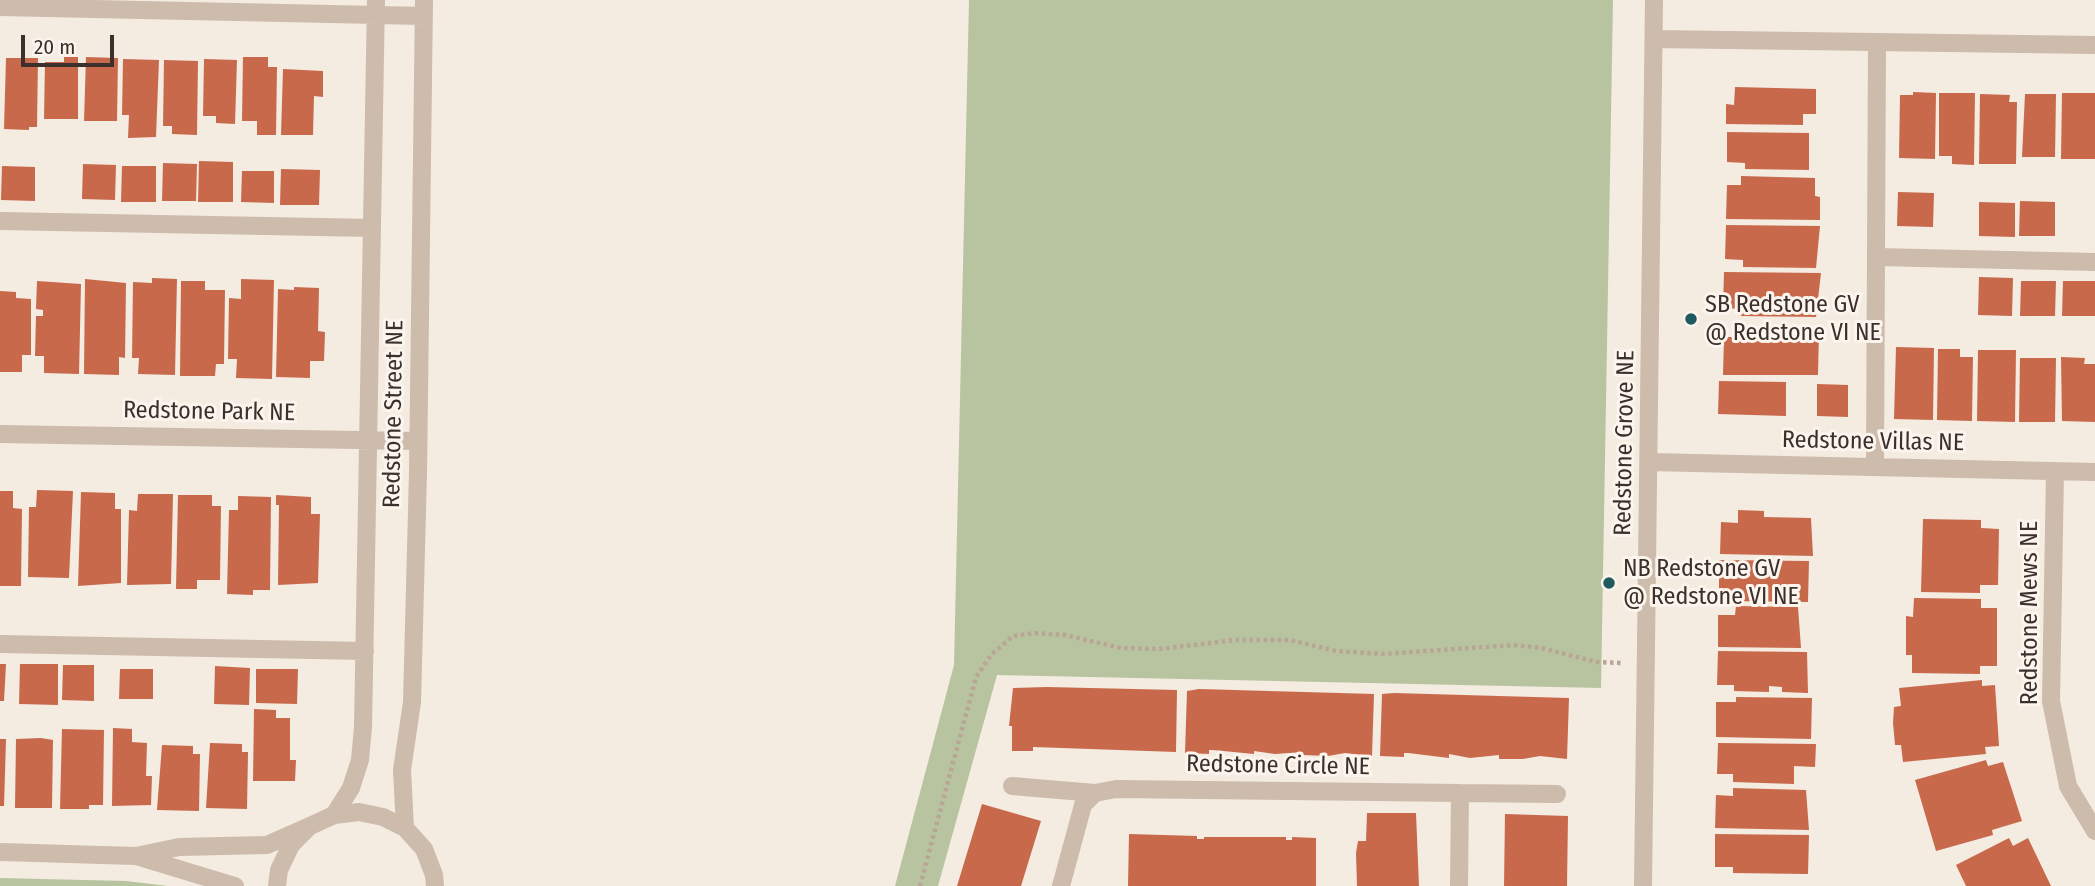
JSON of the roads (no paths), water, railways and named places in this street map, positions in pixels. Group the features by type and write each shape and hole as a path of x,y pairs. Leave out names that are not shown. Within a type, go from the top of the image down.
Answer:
{"street":[{"name":"Redstone Grove NE","path":"1643,886 1654,0"},
{"path":"0,7 424,8"},
{"name":"Redstone Street NE","path":"334,815 351,788 360,760 365,651 375,7"},
{"name":"Redstone Street NE","path":"405,828 402,770 412,702 424,8"},
{"path":"1654,39 2095,45"},
{"path":"1875,466 1877,41"},
{"path":"0,221 372,228"},
{"path":"1877,257 2095,261"},
{"name":"Redstone Park NE","path":"0,434 418,441"},
{"name":"Redstone Villas NE","path":"1650,462 2095,472"},
{"name":"Redstone Mews NE","path":"2055,471 2051,701 2068,786 2095,831"},
{"path":"0,644 365,651"},
{"name":"Redstone Circle NE","path":"1012,786 1095,793 1116,789 1557,794"},
{"path":"1061,886 1083,805 1095,793"},
{"path":"1459,886 1460,793"},
{"path":"0,852 136,856 179,847 267,845 334,815 359,812 383,817 405,828 424,849 439,882"},
{"path":"277,886 279,870 291,845 310,826"},
{"path":"136,856 234,886"}],"place":[{"name":"SB Redstone GV @ Redstone VI NE","path":"1691,319"},
{"name":"NB Redstone GV @ Redstone VI NE","path":"1609,583"}]}
